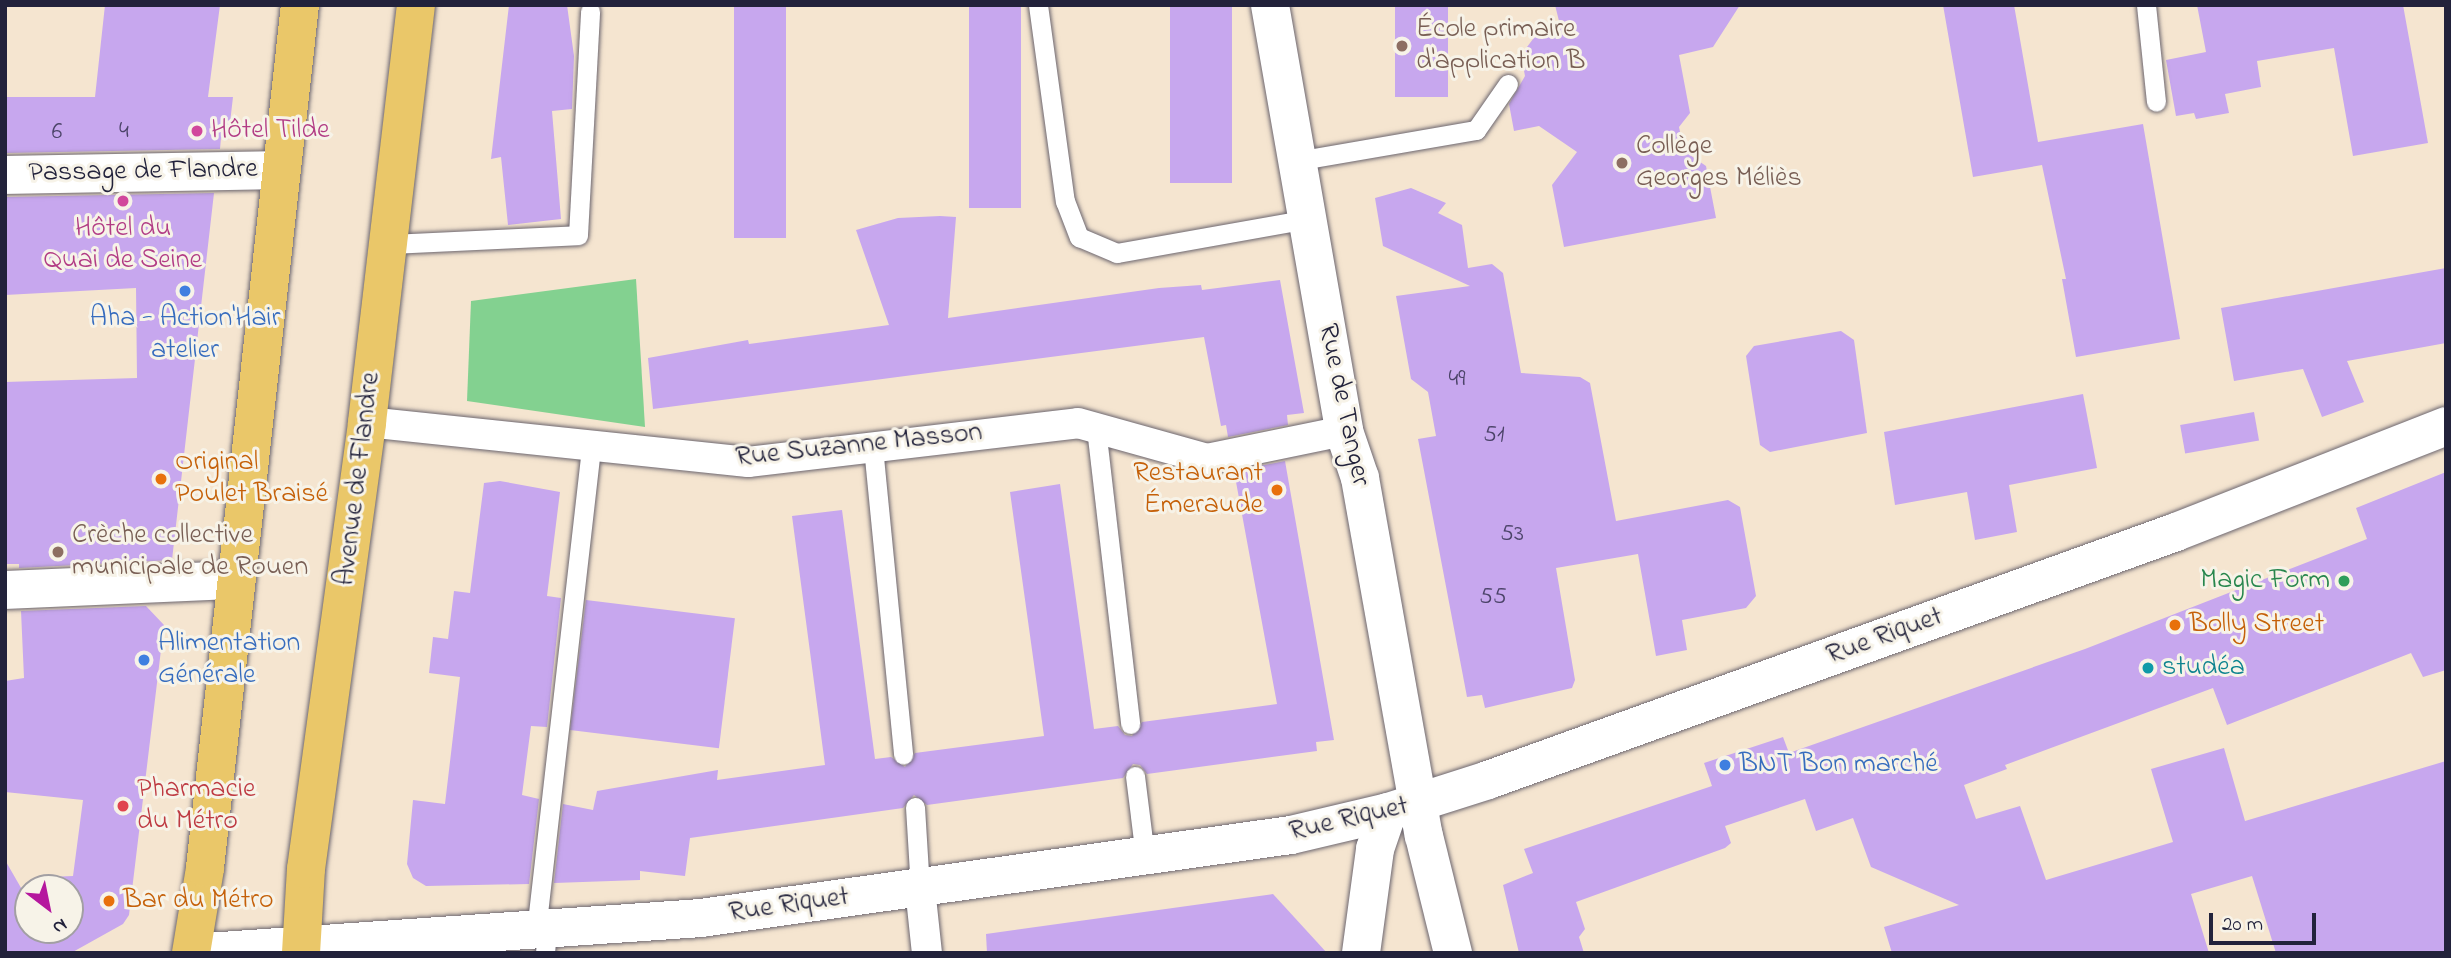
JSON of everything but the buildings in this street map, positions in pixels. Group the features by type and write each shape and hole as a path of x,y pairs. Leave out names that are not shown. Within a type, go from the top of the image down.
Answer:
{"main road":[{"path":"192,953 205,867 300,5"},
{"name":"Avenue de Flandre","path":"301,950 306,869 368,422 416,5"}],"street":[{"name":"Rue de Tanger","path":"1270,5 1344,431 1360,478 1403,808 1452,953"},
{"name":"Passage de Flandre","path":"5,175 280,170"},
{"name":"Rue Suzanne Masson","path":"368,422 748,462 1078,423 1207,459 1344,431"},
{"name":"Rue Riquet","path":"192,953 543,938 1290,835 1403,808 2176,532 2446,426"},
{"path":"5,590 235,580"},
{"path":"1361,953 1375,849 1403,808"},
{"path":"920,888 927,953"}],"lane":[{"path":"1038,5 1065,201 1079,237 1117,253 1307,219"},
{"path":"2146,5 2156,101"},
{"path":"388,244 578,235 590,11"},
{"path":"1297,162 1476,130 1508,84"},
{"path":"1096,428 1130,724"},
{"path":"543,938 592,446"},
{"path":"873,447 904,755"},
{"path":"1135,776 1145,856"},
{"path":"915,807 920,888"}],"green space":[{"path":"636,279 645,427 467,401 471,301"}],"place":[{"name":"École primaire d'application B","path":"1402,46"},
{"name":"Hôtel Tilde","path":"197,131"},
{"name":"Collège Georges Méliès","path":"1622,163"},
{"name":"Hôtel du Quai de Seine","path":"123,201"},
{"name":"Aha - Action'Hair atelier","path":"185,291"},
{"name":"Original Poulet Braisé","path":"161,479"},
{"name":"Restaurant Émeraude","path":"1277,490"},
{"name":"Crèche collective municipale de Rouen","path":"58,552"},
{"name":"Magic Form","path":"2344,581"},
{"name":"Bolly Street","path":"2175,625"},
{"name":"Alimentation Générale","path":"144,660"},
{"name":"studéa","path":"2148,668"},
{"name":"BNT Bon marché","path":"1725,765"},
{"name":"Pharmacie du Métro","path":"123,806"},
{"name":"Bar du Métro","path":"109,901"}]}
